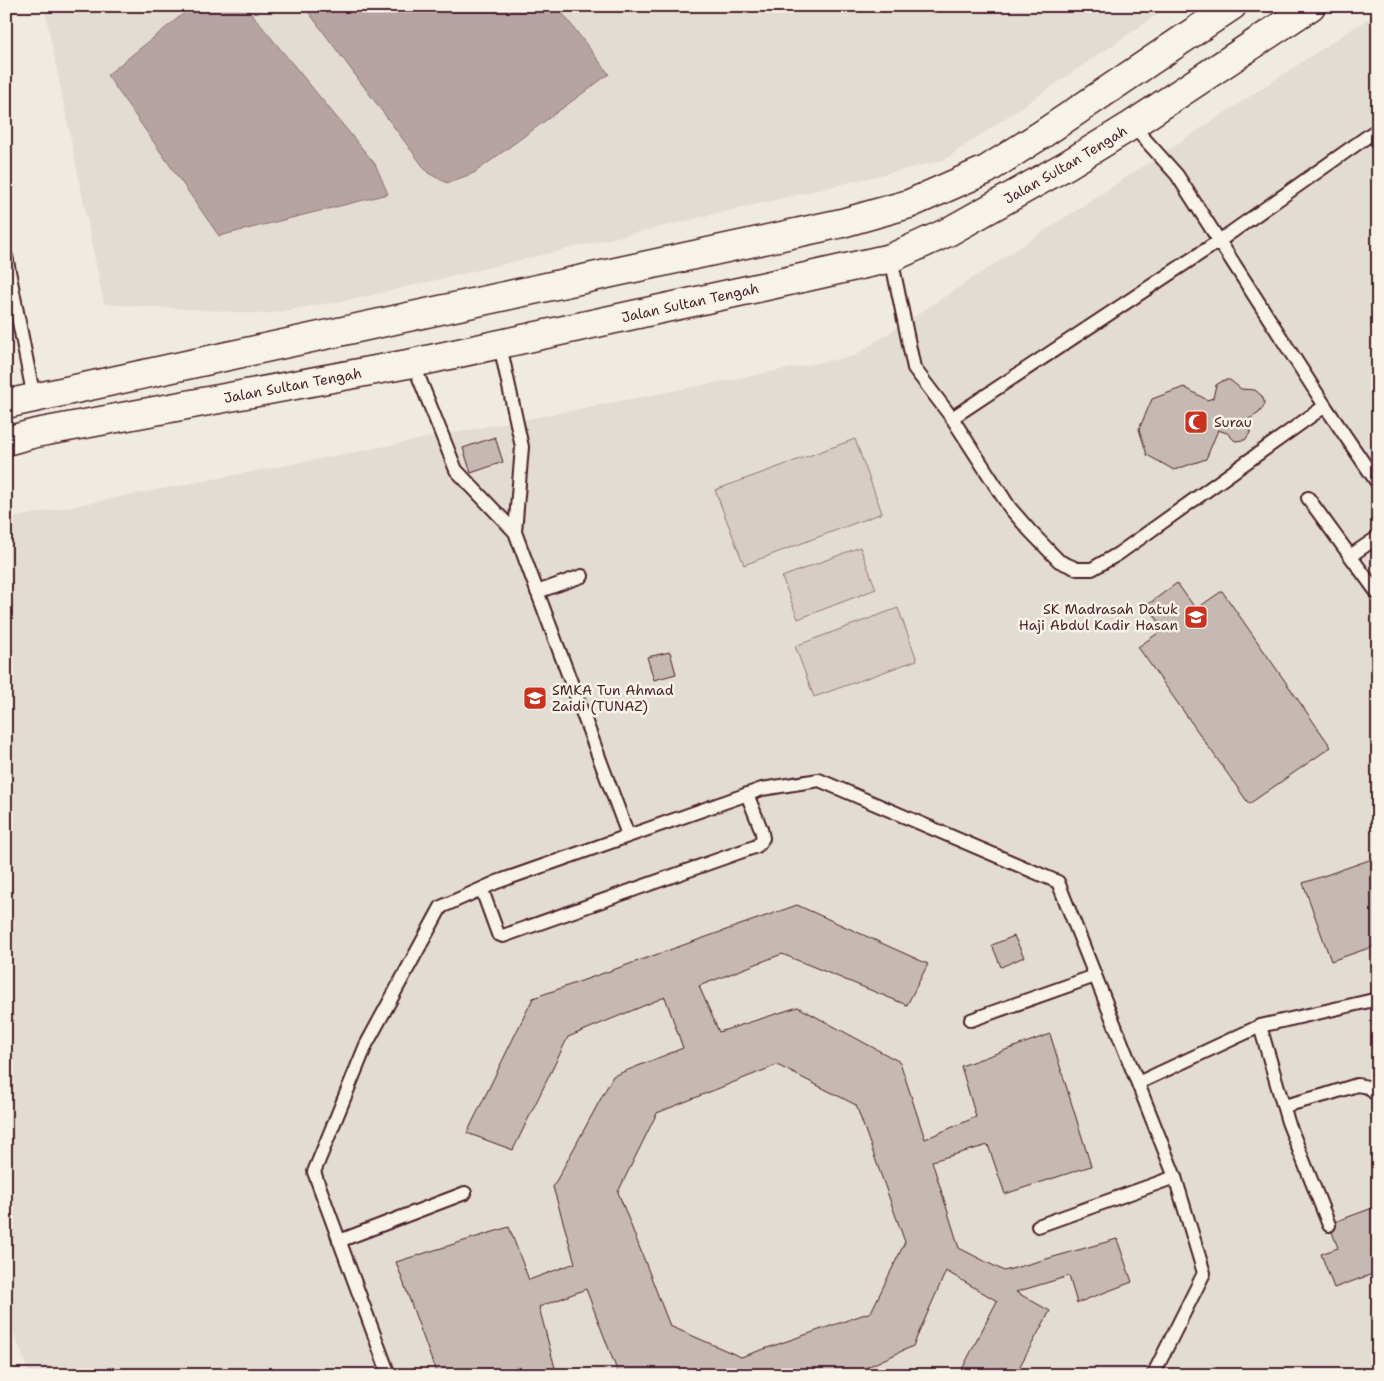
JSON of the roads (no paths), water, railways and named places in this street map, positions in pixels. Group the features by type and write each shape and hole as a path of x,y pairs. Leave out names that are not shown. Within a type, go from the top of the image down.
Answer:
{"main road":[{"path":"6,404 842,223 908,204 986,170 1049,130 1232,6"},
{"name":"Jalan Sultan Tengah","path":"6,440 413,363 891,258 948,232 1067,165 1132,125 1311,6"}],"lane":[{"path":"1132,125 1177,175 1325,406 1378,484"},
{"path":"952,418 1219,241 1378,129"},
{"path":"6,256 34,398"},
{"path":"891,258 914,368 952,418 1010,508 1059,561 1077,569 1092,569 1118,554 1325,406"},
{"path":"500,345 522,448 515,532"},
{"path":"413,363 456,470 515,532 628,835"},
{"path":"1308,498 1378,594"},
{"path":"1350,556 1378,537"},
{"path":"537,592 582,576"},
{"path":"388,1375 314,1172 366,1045 441,907 497,882 747,794 762,789 819,780 1058,882 1175,1177 1204,1273 1153,1375"},
{"path":"482,890 498,934 503,936 757,846 763,838 747,794"},
{"path":"972,1020 1095,976"},
{"path":"1138,1083 1260,1026 1378,998"},
{"path":"1260,1026 1288,1122 1329,1226"},
{"path":"1284,1106 1357,1085 1368,1087 1378,1096"},
{"path":"1038,1226 1175,1177"},
{"path":"339,1241 466,1193"}],"place":[{"name":"Surau","path":"1196,422"},
{"name":"SK Madrasah Datuk Haji Abdul Kadir Hasan","path":"1196,617"},
{"name":"SMKA Tun Ahmad Zaidi (TUNAZ)","path":"535,698"}]}
